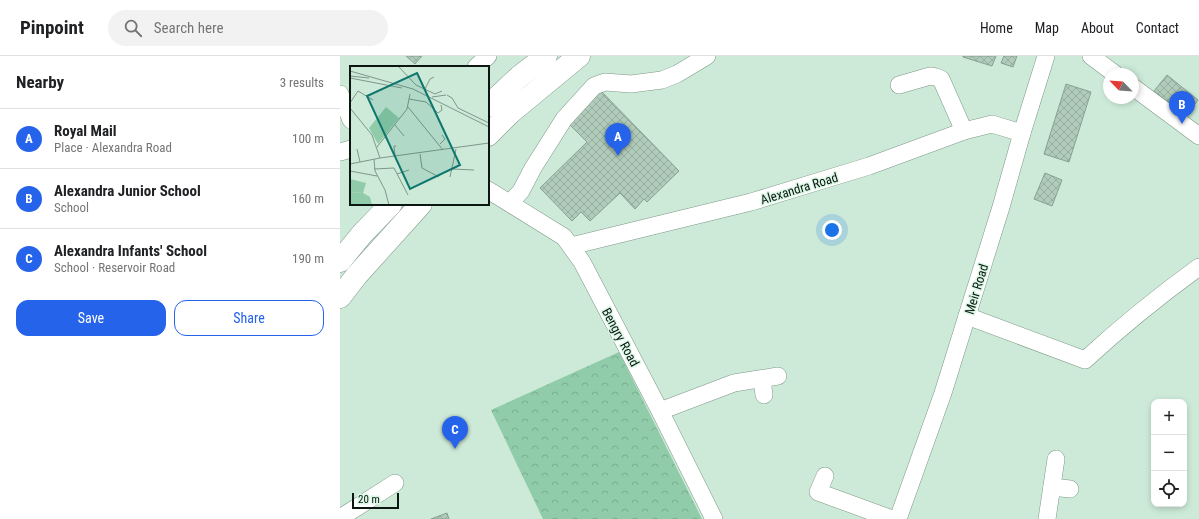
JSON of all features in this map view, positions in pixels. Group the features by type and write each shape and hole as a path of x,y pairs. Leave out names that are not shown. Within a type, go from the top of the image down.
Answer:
{"highway":[{"path":"489,105 519,77 546,56"},
{"path":"489,134 510,113 579,56"},
{"path":"340,257 390,205"},
{"path":"340,297 357,275 420,205"},
{"path":"340,261 372,224"}],"street":[{"path":"477,66 488,56"},
{"path":"618,82 625,79 661,72 693,56"},
{"path":"510,203 521,191 533,168 564,119 594,86 605,82 631,84 662,80 677,74 707,56"},
{"name":"Meir Road","path":"898,519 944,393 1046,56"},
{"path":"1091,56 1107,68"},
{"path":"899,86 930,76 941,79 964,131"},
{"path":"1139,91 1198,133"},
{"path":"340,94 350,118"},
{"name":"Alexandra Road","path":"571,246 751,202 869,166 964,131 992,124 1022,133"},
{"path":"340,152 350,149"},
{"name":"Bengry Road","path":"489,191 564,237 582,262 660,411 714,519"},
{"path":"968,316 1085,360 1120,328 1161,294 1199,267"},
{"path":"660,411 734,383 768,383"},
{"path":"1047,519 1056,458"},
{"path":"825,476 818,492 892,519"},
{"path":"340,518 395,483"},
{"path":"1052,487 1070,489"}],"green space":[{"path":"619,352 702,519 543,519 491,410"}],"building":[{"path":"406,56 422,56 415,64"},
{"path":"963,56 996,56 992,66"},
{"path":"1004,56 1017,56 1013,67 1001,63"},
{"path":"1167,75 1198,100 1186,116 1154,91"},
{"path":"1066,84 1091,92 1069,162 1044,154"},
{"path":"600,90 679,171 647,202 644,199 635,209 620,193 590,221 581,212 572,221 540,188 587,142 567,122"},
{"path":"1045,173 1062,180 1052,206 1034,199"},
{"path":"447,513 449,519 431,519"}],"place":[{"name":"Alexandra Junior School","path":"1182,124"},
{"name":"Royal Mail","path":"618,156"},
{"name":"Alexandra Infants' School","path":"455,449"}]}
